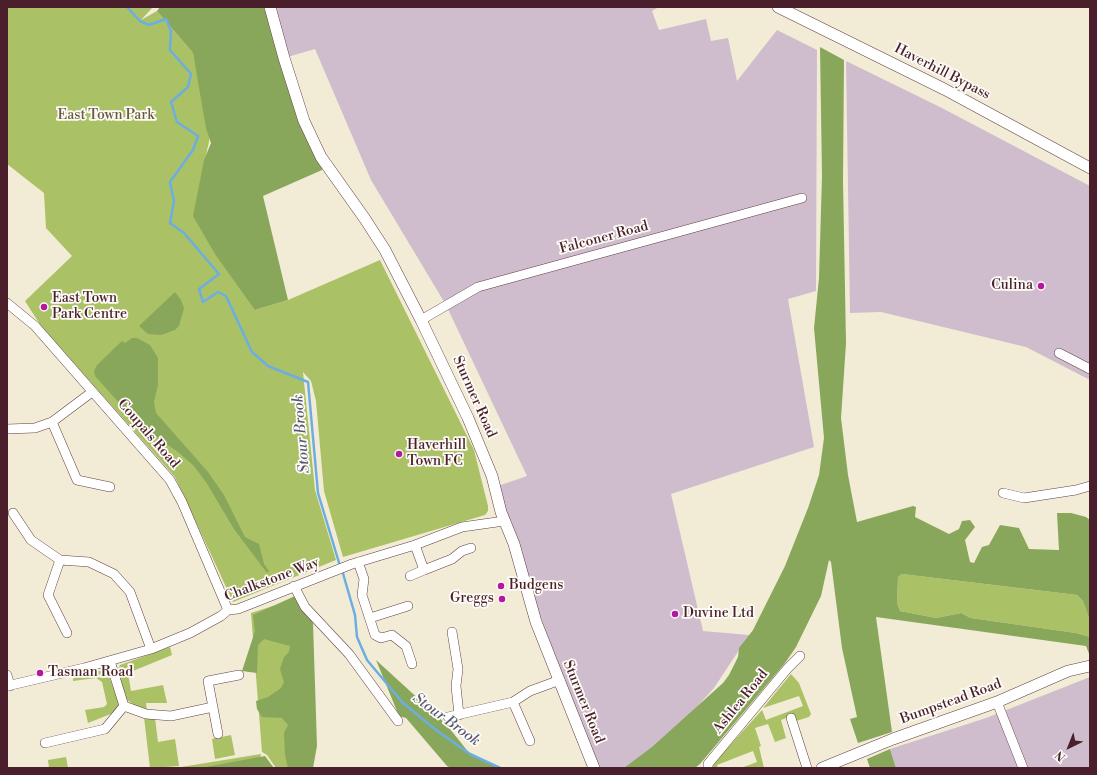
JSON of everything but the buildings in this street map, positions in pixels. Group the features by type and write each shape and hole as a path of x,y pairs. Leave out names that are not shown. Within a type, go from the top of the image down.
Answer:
{"main road":[{"name":"Sturmer Road","path":"270,7 304,121 321,157 385,250 421,320 468,418 492,476 504,521 514,544 536,622 594,768"},
{"name":"Haverhill Bypass","path":"778,7 944,89 1090,168"},
{"name":"Bumpstead Road","path":"822,768 893,739 996,702 1068,671 1090,666"}],"street":[{"name":"Falconer Road","path":"421,320 478,287 802,198"},
{"name":"Coupals Road","path":"7,303 35,326 170,480 182,502 228,610"},
{"path":"1059,353 1090,370"},
{"path":"7,429 35,428 52,422 92,392"},
{"path":"52,422 77,480 110,487"},
{"path":"1003,493 1024,498 1076,490 1090,486"},
{"path":"13,513 31,540 60,560 89,562 114,574 130,592 151,649"},
{"name":"Chalkstone Way","path":"8,686 110,661 151,649 190,632 221,616 228,610 238,609 330,572 415,545 462,527 504,521"},
{"path":"415,545 424,570"},
{"path":"410,576 452,559 462,551 471,548"},
{"path":"60,560 48,595 67,633"},
{"path":"355,563 364,579 362,594 375,635 381,638 392,635 406,646 412,664"},
{"path":"294,586 305,606 349,654 398,721"},
{"path":"370,618 408,606"},
{"path":"452,632 458,669 456,686 459,715"},
{"name":"Ashlea Road","path":"708,768 708,764 786,669 800,656"},
{"path":"110,661 124,706"},
{"path":"7,675 8,686"},
{"path":"218,734 208,680 239,675"},
{"path":"448,717 513,702 530,691 560,680"},
{"path":"513,702 530,741"},
{"path":"996,702 1023,768"},
{"path":"124,706 146,714 171,716 213,708"},
{"path":"45,743 104,729 124,706"},
{"path":"791,718 807,768"}],"shaded area":[{"path":"270,7 659,7 652,11 659,30 706,19 711,41 728,38 737,81 777,30 817,50 816,291 788,299 814,447 671,494 703,631 749,635 714,688 652,756 632,768 594,768 495,487 527,476 446,305 371,180 315,49 284,58"},
{"path":"846,61 942,108 1090,186 1090,380 1026,347 881,312 850,313"},
{"path":"1090,677 1090,768 896,768 890,749 986,718"}],"green space":[{"name":"East Town Park","path":"7,7 153,7 141,20 157,11 193,53 210,137 200,183 255,310 288,300 380,260 474,450 488,506 488,511 485,515 343,557 324,491 316,401 311,381 303,372 315,490 336,560 233,602 175,477 41,326 25,301 72,256 46,228 44,193 7,164"},
{"path":"160,7 270,7 321,157 322,170 263,196 288,300 255,310 215,254 193,216 204,160 211,143 206,128 193,53 157,11"},
{"path":"820,47 844,60 843,181 846,343 841,418 848,475 857,522 913,506 916,507 915,517 949,534 959,529 962,521 970,520 975,527 965,540 970,562 974,563 982,547 989,545 1000,525 1019,528 1029,549 1059,550 1057,513 1071,513 1086,517 1090,520 1090,621 1083,601 1077,595 902,574 898,577 897,603 900,611 936,618 961,613 971,618 1076,633 1090,637 1090,656 1086,646 876,617 892,732 858,743 850,719 857,717 842,648 831,562 829,560 821,596 796,647 785,663 700,764 695,768 624,768 652,747 723,683 729,675 738,657 739,648 753,630 785,566 808,508 819,475 824,438 814,328 819,278 822,176"},
{"path":"175,292 181,300 184,308 179,326 175,330 161,335 148,334 139,326"},
{"path":"132,338 137,338 150,345 158,358 158,385 154,402 156,413 208,472 224,495 245,537 259,544 264,564 269,571 267,573 234,529 206,482 193,465 178,452 138,424 95,376 94,371 97,365 122,341 125,343"},
{"path":"902,574 1077,595 1083,601 1090,621 1090,637 1076,633 971,618 961,613 936,618 900,611 897,603 898,577"},
{"path":"295,596 313,623 317,746 313,768 288,768 285,755 284,733 288,725 282,718 262,717 257,709 256,701 268,697 281,688 284,682 280,669 284,657 289,652 290,646 264,639 258,645 257,673 242,671 255,631 253,615"},
{"path":"276,605 295,619 298,768 276,768 267,755 262,752 251,613"},
{"path":"170,647 172,655 128,673 131,691 163,685 167,703 146,703 147,711 137,707 126,699 116,673 120,665"},
{"path":"376,660 446,724 470,754 503,768 451,768 447,766 406,718 399,716"},
{"path":"96,671 104,671 109,676 119,704 113,713 88,723 85,710 104,707 107,704 102,682 96,678 73,681 73,679 78,675"},
{"path":"791,674 799,683 811,714 809,717 796,721 794,715 781,720 786,738 775,742 768,724 755,728 761,746 759,747 764,768 741,768 757,762 753,751 717,765 718,768 712,768 715,762 762,710 766,720 803,706 799,696 763,708"},
{"path":"144,717 155,718 158,742 175,739 179,766 150,768"},
{"path":"231,735 235,755 215,759 212,739"},
{"path":"890,749 896,768 870,768 867,759"},
{"path":"261,754 258,768 175,768"},
{"path":"265,756 274,768 200,768"},
{"path":"66,757 68,768 49,768 48,760"}],"waterway":[{"name":"Stour Brook","path":"127,7 140,21 149,25 166,19 171,31 170,50 191,74 188,87 171,102 177,122 198,136 193,150 170,182 174,201 170,223 184,233 219,274 199,289 203,302 218,292 226,296 252,352 268,366 308,382 318,493 340,566"},
{"name":"Stour Brook","path":"342,570 355,615 357,637 367,660 403,703 436,730 470,754 500,768"}],"place":[{"name":"Culina","path":"1041,286"},
{"name":"East Town Park Centre","path":"44,307"},
{"name":"Haverhill Town FC","path":"399,454"},
{"name":"Budgens","path":"501,586"},
{"name":"Greggs","path":"502,599"},
{"name":"Duvine Ltd","path":"675,614"},
{"name":"Tasman Road","path":"40,673"}]}
